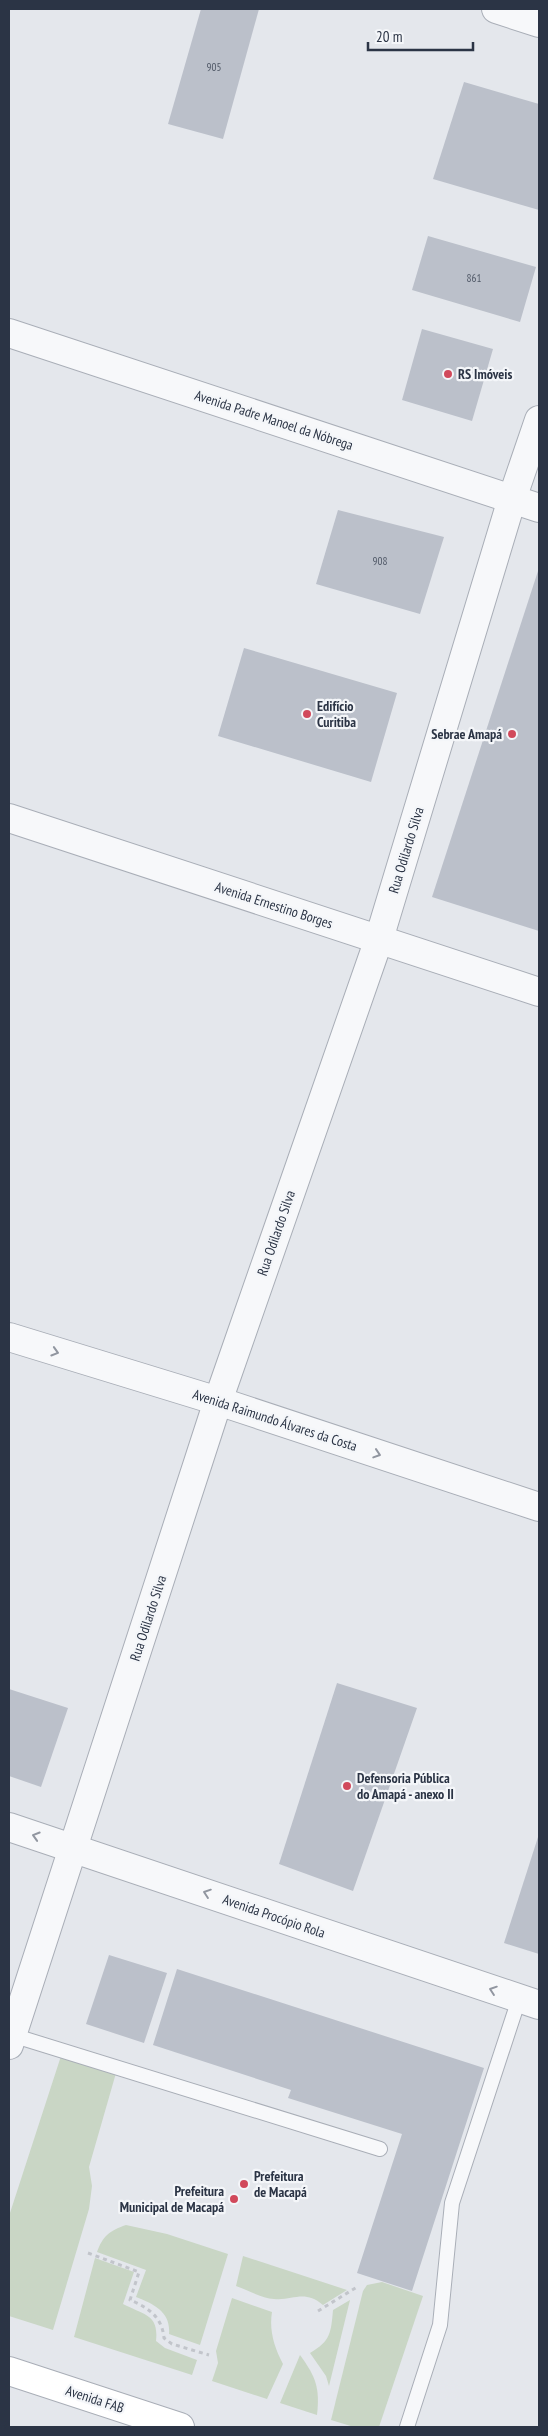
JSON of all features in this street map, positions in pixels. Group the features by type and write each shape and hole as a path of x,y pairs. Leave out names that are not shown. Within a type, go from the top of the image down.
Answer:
{"main road":[{"name":"Avenida FAB","path":"9,2370 180,2427"}],"street":[{"path":"496,9 539,23"},
{"name":"Avenida Padre Manoel da Nóbrega","path":"9,333 539,508"},
{"name":"Rua Odilardo Silva","path":"10,2040 218,1401 379,939 512,499 539,420"},
{"name":"Avenida Ernestino Borges","path":"9,818 539,992"},
{"name":"Avenida Raimundo Álvares da Costa","path":"9,1337 218,1401 539,1507"},
{"name":"Avenida Procópio Rola","path":"9,1827 529,2002"}],"lane":[{"path":"407,2427 440,2325 452,2204 529,2002"},
{"path":"10,2040 380,2149"}],"path":[{"path":"88,2253 139,2272 130,2300 144,2306 156,2315 163,2326 164,2338 172,2344 209,2355"},
{"path":"318,2311 357,2287"}],"green space":[{"path":"61,2056 116,2073 89,2167 92,2186 89,2209 53,2330 9,2316 9,2216"},
{"path":"126,2225 167,2234 228,2254 200,2345 169,2334 169,2326 164,2314 155,2306 136,2297 146,2270 97,2252 107,2235"},
{"path":"243,2256 347,2290 323,2305 316,2300 304,2297 281,2299 260,2296 236,2286"},
{"path":"95,2258 134,2272 123,2304 143,2313 152,2320 155,2325 156,2341 165,2348 197,2360 192,2375 74,2337"},
{"path":"382,2282 423,2296 379,2427 354,2427 331,2420 363,2291 367,2285"},
{"path":"232,2298 272,2312 273,2338 283,2364 267,2399 212,2381 218,2363 216,2351"},
{"path":"350,2300 329,2386 326,2376 310,2353 317,2349 329,2335 333,2310"},
{"path":"300,2355 316,2383 318,2397 317,2415 280,2403"}],"building":[{"path":"201,9 259,9 223,139 168,124"},
{"path":"464,82 539,104 539,210 433,179"},
{"path":"428,236 536,267 520,322 412,290"},
{"name":"RS Imóveis","path":"422,329 493,349 472,421 402,400"},
{"path":"338,510 444,537 420,614 316,584"},
{"name":"Sebrae Amapá","path":"539,571 539,931 432,897"},
{"name":"Edifício Curitiba","path":"244,648 397,693 371,782 218,736"},
{"name":"Defensoria Pública do Amapá - anexo II","path":"337,1683 417,1708 353,1891 279,1864"},
{"path":"9,1689 68,1708 41,1787 9,1776"},
{"path":"539,1834 539,1954 504,1943"},
{"path":"109,1955 167,1973 144,2043 86,2024"},
{"path":"177,1969 484,2068 412,2291 357,2273 402,2134 288,2098 291,2090 153,2045"}],"place":[{"name":"RS Imóveis","path":"448,374"},
{"name":"Edifício Curitiba","path":"307,714"},
{"name":"Sebrae Amapá","path":"512,734"},
{"name":"Defensoria Pública do Amapá - anexo II","path":"347,1786"},
{"name":"Prefeitura de Macapá","path":"244,2184"},
{"name":"Prefeitura Municipal de Macapá","path":"234,2199"}]}
